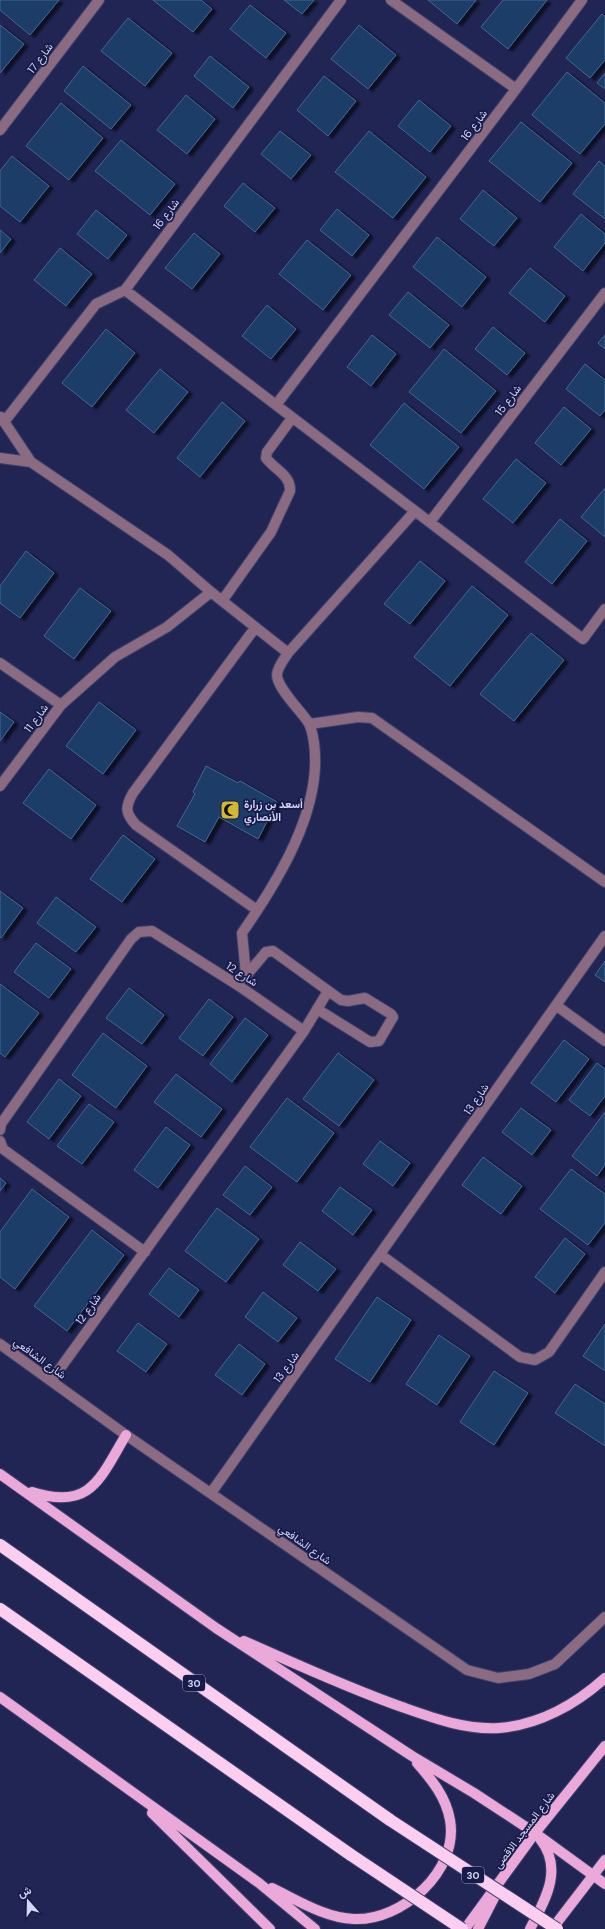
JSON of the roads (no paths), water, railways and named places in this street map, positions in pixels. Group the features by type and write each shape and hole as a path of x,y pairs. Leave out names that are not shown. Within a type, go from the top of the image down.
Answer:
{"highway":[{"name":"30","path":"0,1545 390,1820 557,1929"},
{"path":"0,1609 351,1855 463,1929"}],"main road":[{"path":"23,1490 47,1497 66,1498 86,1492 97,1482 126,1435"},
{"path":"0,1474 216,1628 412,1756 474,1792 535,1833 605,1884"},
{"path":"216,1628 326,1678 382,1700 447,1722 472,1727 505,1727 535,1720 572,1703 605,1678"},
{"path":"0,1697 259,1882 315,1929"},
{"name":"شارع المسجد الاقصى","path":"463,1929 507,1873 535,1833 605,1746"},
{"path":"259,1882 312,1907 346,1918 365,1919 383,1915 400,1908 416,1897 431,1881 445,1857 450,1842 450,1827 448,1811 441,1794 412,1756"},
{"path":"131,1792 270,1929"},
{"path":"530,1929 547,1894 552,1874 549,1855 544,1844 535,1833"},
{"path":"552,1929 605,1860"},
{"path":"478,1929 507,1873"}],"street":[{"name":"شارع 17","path":"0,130 99,0"},
{"name":"شارع 16","path":"124,290 341,0"},
{"path":"391,0 516,89"},
{"name":"شارع 16","path":"276,405 582,0"},
{"path":"288,653 255,628 168,555 31,462 2,419 96,304 124,290 583,639 605,609"},
{"name":"شارع 15","path":"430,522 605,293"},
{"path":"222,601 271,532 290,491 291,484 288,479 266,458 267,452 292,418"},
{"path":"0,458 31,462"},
{"path":"246,975 241,936 258,910 287,858 301,827 311,798 314,771 314,744 310,724 278,680 277,673 288,653 415,511"},
{"path":"61,705 115,657 167,627 211,592"},
{"path":"255,628 133,793 127,804 129,816 136,825 258,910"},
{"name":"شارع 11","path":"0,663 61,705 0,786"},
{"path":"310,724 358,716 372,718 605,882"},
{"name":"شارع 12","path":"0,1130 1,1124 19,1098 131,939 139,932 152,931 239,986 304,1031 51,1381"},
{"name":"شارع 13","path":"211,1493 381,1255 605,936"},
{"path":"239,986 246,975 266,952 273,951 328,991 343,1000 368,999 391,1014 392,1021 379,1041 370,1042 317,1009"},
{"path":"304,1031 328,991"},
{"path":"557,1006 605,1041"},
{"path":"0,1141 3,1149 145,1252"},
{"path":"381,1255 520,1357 535,1360 549,1352 605,1272"},
{"name":"شارع الشافعي","path":"0,1344 126,1435 467,1670 498,1678 529,1674 555,1664 605,1617"}],"place":[{"name":"أسعد بن زرارة الأنصاري","path":"230,810"}]}
